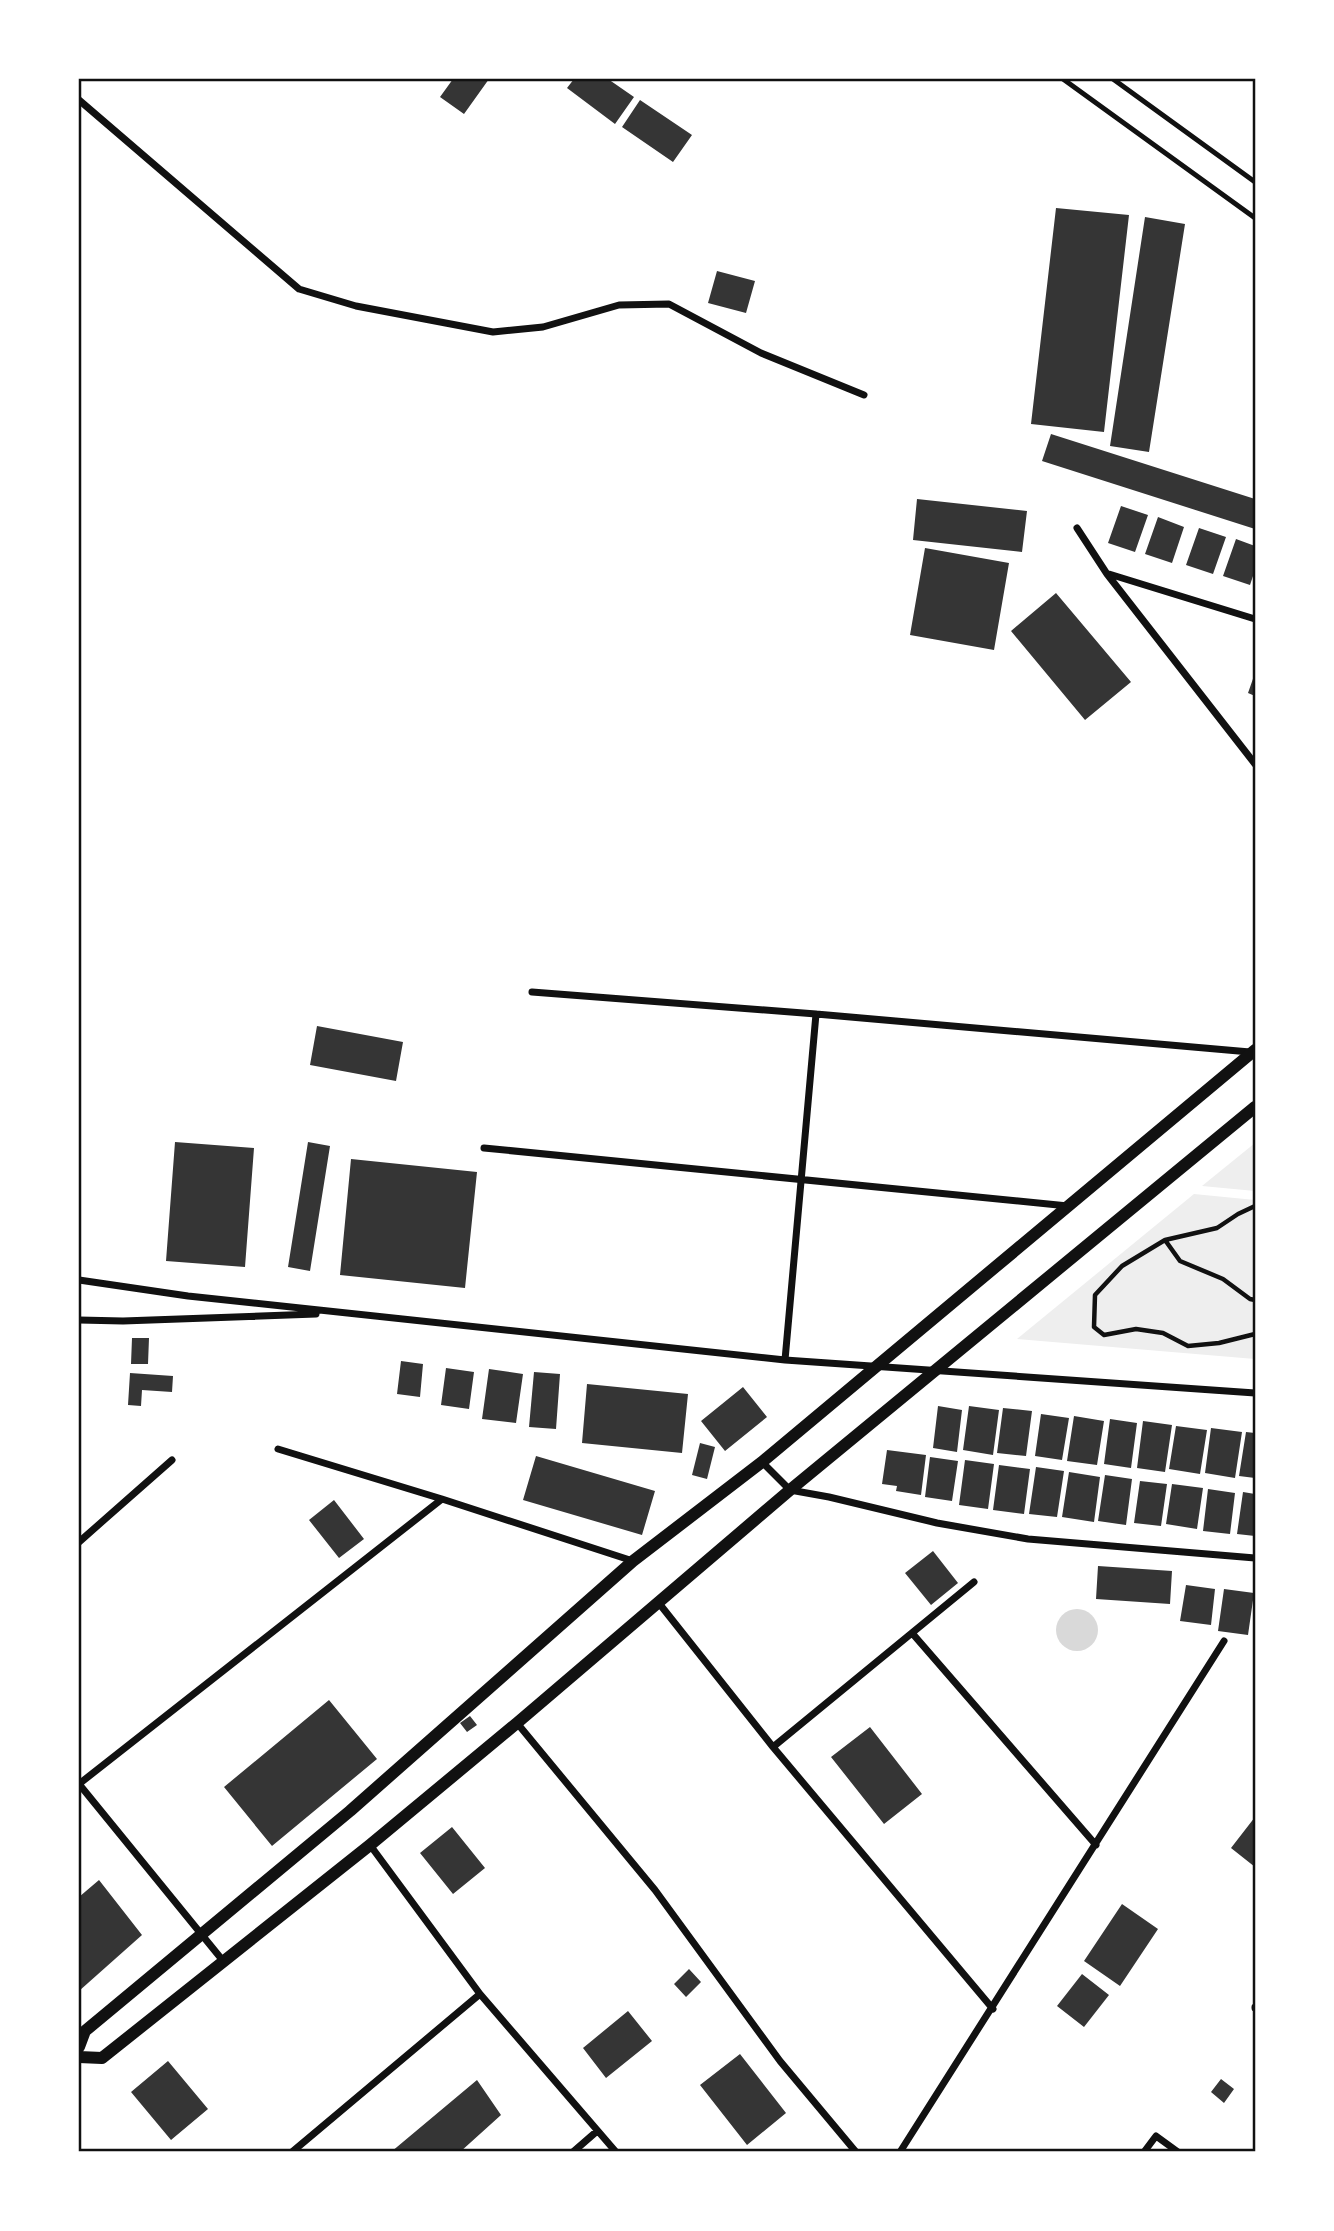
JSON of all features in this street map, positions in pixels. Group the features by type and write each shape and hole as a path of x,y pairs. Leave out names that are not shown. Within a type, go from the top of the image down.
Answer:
{"street":[{"path":"79,100 299,289 356,306 493,332 543,327 619,305 669,304 761,353 864,396"},
{"path":"1077,527 1107,574 1255,764"},
{"path":"1107,574 1255,619"},
{"path":"532,992 1254,1051"},
{"path":"785,1360 816,1014"},
{"path":"79,2047 85,2031 350,1811 633,1561 762,1462 1254,1051"},
{"path":"79,2057 102,2058 370,1845 790,1490 1255,1107"},
{"path":"484,1148 1069,1206"},
{"path":"79,1280 188,1296 785,1360 1255,1393"},
{"path":"79,1320 122,1321 341,1313"},
{"path":"278,1449 633,1561"},
{"path":"79,1542 172,1460"},
{"path":"762,1462 790,1490 937,1523 1028,1539 1255,1558"},
{"path":"224,1962 79,1784 442,1499"},
{"path":"773,1747 974,1582"},
{"path":"658,1602 773,1747 993,2009"},
{"path":"912,1633 1096,1845"},
{"path":"900,2152 1224,1641"},
{"path":"517,1723 655,1890 780,2061 856,2152"},
{"path":"370,1845 480,1994 615,2152"},
{"path":"292,2152 480,1994"},
{"path":"573,2152 596,2132"},
{"path":"1144,2152 1156,2136 1178,2152"}],"lane":[{"path":"1063,79 1255,218"},
{"path":"1113,79 1255,182"}],"path":[{"path":"1255,1206 1217,1228 1164,1240 1122,1266 1096,1295 1094,1327 1104,1335 1136,1329 1163,1333 1188,1346 1219,1343 1255,1334"},
{"path":"1164,1240 1180,1261 1223,1279 1250,1300 1255,1300"}],"shaded area":[{"path":"1255,1143 1255,1191 1202,1186"},
{"path":"1194,1194 1255,1200 1255,1359 1017,1339"},
{"path":"1077,1609 1092,1615 1098,1630 1092,1645 1077,1651 1062,1645 1056,1630 1062,1615"}],"building":[{"path":"453,79 489,79 464,114 440,97"},
{"path":"574,79 608,79 634,97 615,124 567,88"},
{"path":"640,100 692,135 673,162 622,127"},
{"path":"1056,208 1129,215 1104,432 1031,424"},
{"path":"1145,217 1185,224 1149,452 1110,446"},
{"path":"717,271 755,281 746,313 708,303"},
{"path":"1051,434 1255,499 1255,529 1042,461"},
{"path":"917,499 1027,511 1022,552 913,540"},
{"path":"1121,506 1148,515 1135,552 1108,543"},
{"path":"1158,517 1184,527 1172,563 1145,554"},
{"path":"1199,528 1226,537 1213,574 1186,565"},
{"path":"1236,539 1255,546 1255,570 1250,585 1223,576"},
{"path":"925,548 1009,563 994,650 910,635"},
{"path":"1056,593 1131,682 1085,720 1011,631"},
{"path":"1255,673 1255,696 1248,693"},
{"path":"317,1026 403,1042 396,1081 310,1065"},
{"path":"175,1142 254,1148 245,1267 166,1261"},
{"path":"308,1142 330,1146 310,1271 288,1267"},
{"path":"351,1159 477,1172 465,1288 340,1275"},
{"path":"132,1338 149,1338 148,1364 131,1364"},
{"path":"401,1361 423,1364 420,1397 397,1394"},
{"path":"446,1368 474,1372 469,1409 441,1405"},
{"path":"489,1369 523,1374 516,1423 482,1419"},
{"path":"534,1372 560,1374 556,1429 529,1427"},
{"path":"130,1373 173,1376 172,1392 142,1390 141,1406 128,1405"},
{"path":"587,1384 688,1394 682,1453 582,1443"},
{"path":"743,1387 767,1417 725,1451 701,1421"},
{"path":"938,1406 962,1410 957,1452 933,1448"},
{"path":"969,1406 999,1410 993,1455 963,1450"},
{"path":"1003,1408 1032,1411 1026,1456 997,1453"},
{"path":"1041,1414 1069,1418 1062,1460 1035,1456"},
{"path":"1074,1416 1104,1421 1097,1465 1067,1461"},
{"path":"1110,1419 1137,1423 1131,1468 1104,1464"},
{"path":"1143,1421 1172,1425 1165,1472 1137,1468"},
{"path":"1176,1426 1207,1430 1200,1474 1169,1469"},
{"path":"1211,1428 1242,1432 1235,1478 1205,1473"},
{"path":"1246,1432 1255,1433 1255,1478 1239,1476"},
{"path":"700,1443 715,1447 707,1479 692,1475"},
{"path":"887,1450 926,1455 921,1495 896,1491 897,1486 882,1484"},
{"path":"536,1456 655,1491 642,1535 523,1500"},
{"path":"930,1457 958,1461 952,1501 925,1497"},
{"path":"965,1460 994,1464 988,1509 959,1505"},
{"path":"999,1465 1030,1469 1024,1514 993,1510"},
{"path":"1036,1467 1064,1471 1057,1517 1029,1514"},
{"path":"1069,1472 1100,1477 1094,1522 1062,1517"},
{"path":"1105,1475 1132,1479 1126,1525 1098,1521"},
{"path":"1140,1481 1167,1484 1161,1526 1134,1523"},
{"path":"1172,1484 1203,1488 1197,1529 1166,1524"},
{"path":"1208,1489 1235,1493 1230,1534 1203,1531"},
{"path":"1243,1492 1255,1494 1255,1536 1237,1534"},
{"path":"334,1500 364,1539 339,1558 309,1520"},
{"path":"933,1551 958,1583 931,1605 905,1573"},
{"path":"1098,1566 1172,1571 1170,1604 1096,1599"},
{"path":"1186,1585 1215,1589 1211,1625 1180,1621"},
{"path":"1224,1589 1254,1593 1248,1635 1218,1631"},
{"path":"329,1700 377,1759 272,1846 224,1787"},
{"path":"470,1716 477,1725 467,1732 460,1723"},
{"path":"870,1727 922,1794 884,1824 831,1757"},
{"path":"1255,1817 1255,1867 1231,1848"},
{"path":"452,1827 485,1868 453,1894 420,1853"},
{"path":"99,1880 142,1935 79,1991 79,1897"},
{"path":"1122,1904 1158,1929 1120,1986 1084,1961"},
{"path":"689,1969 701,1982 686,1997 674,1984"},
{"path":"1082,1974 1109,1995 1084,2027 1057,2006"},
{"path":"628,2011 652,2041 606,2078 583,2048"},
{"path":"740,2054 786,2113 747,2145 700,2085"},
{"path":"168,2061 208,2109 171,2140 131,2092"},
{"path":"1221,2079 1234,2089 1224,2103 1211,2092"},
{"path":"477,2080 501,2115 460,2152 391,2152"}]}
